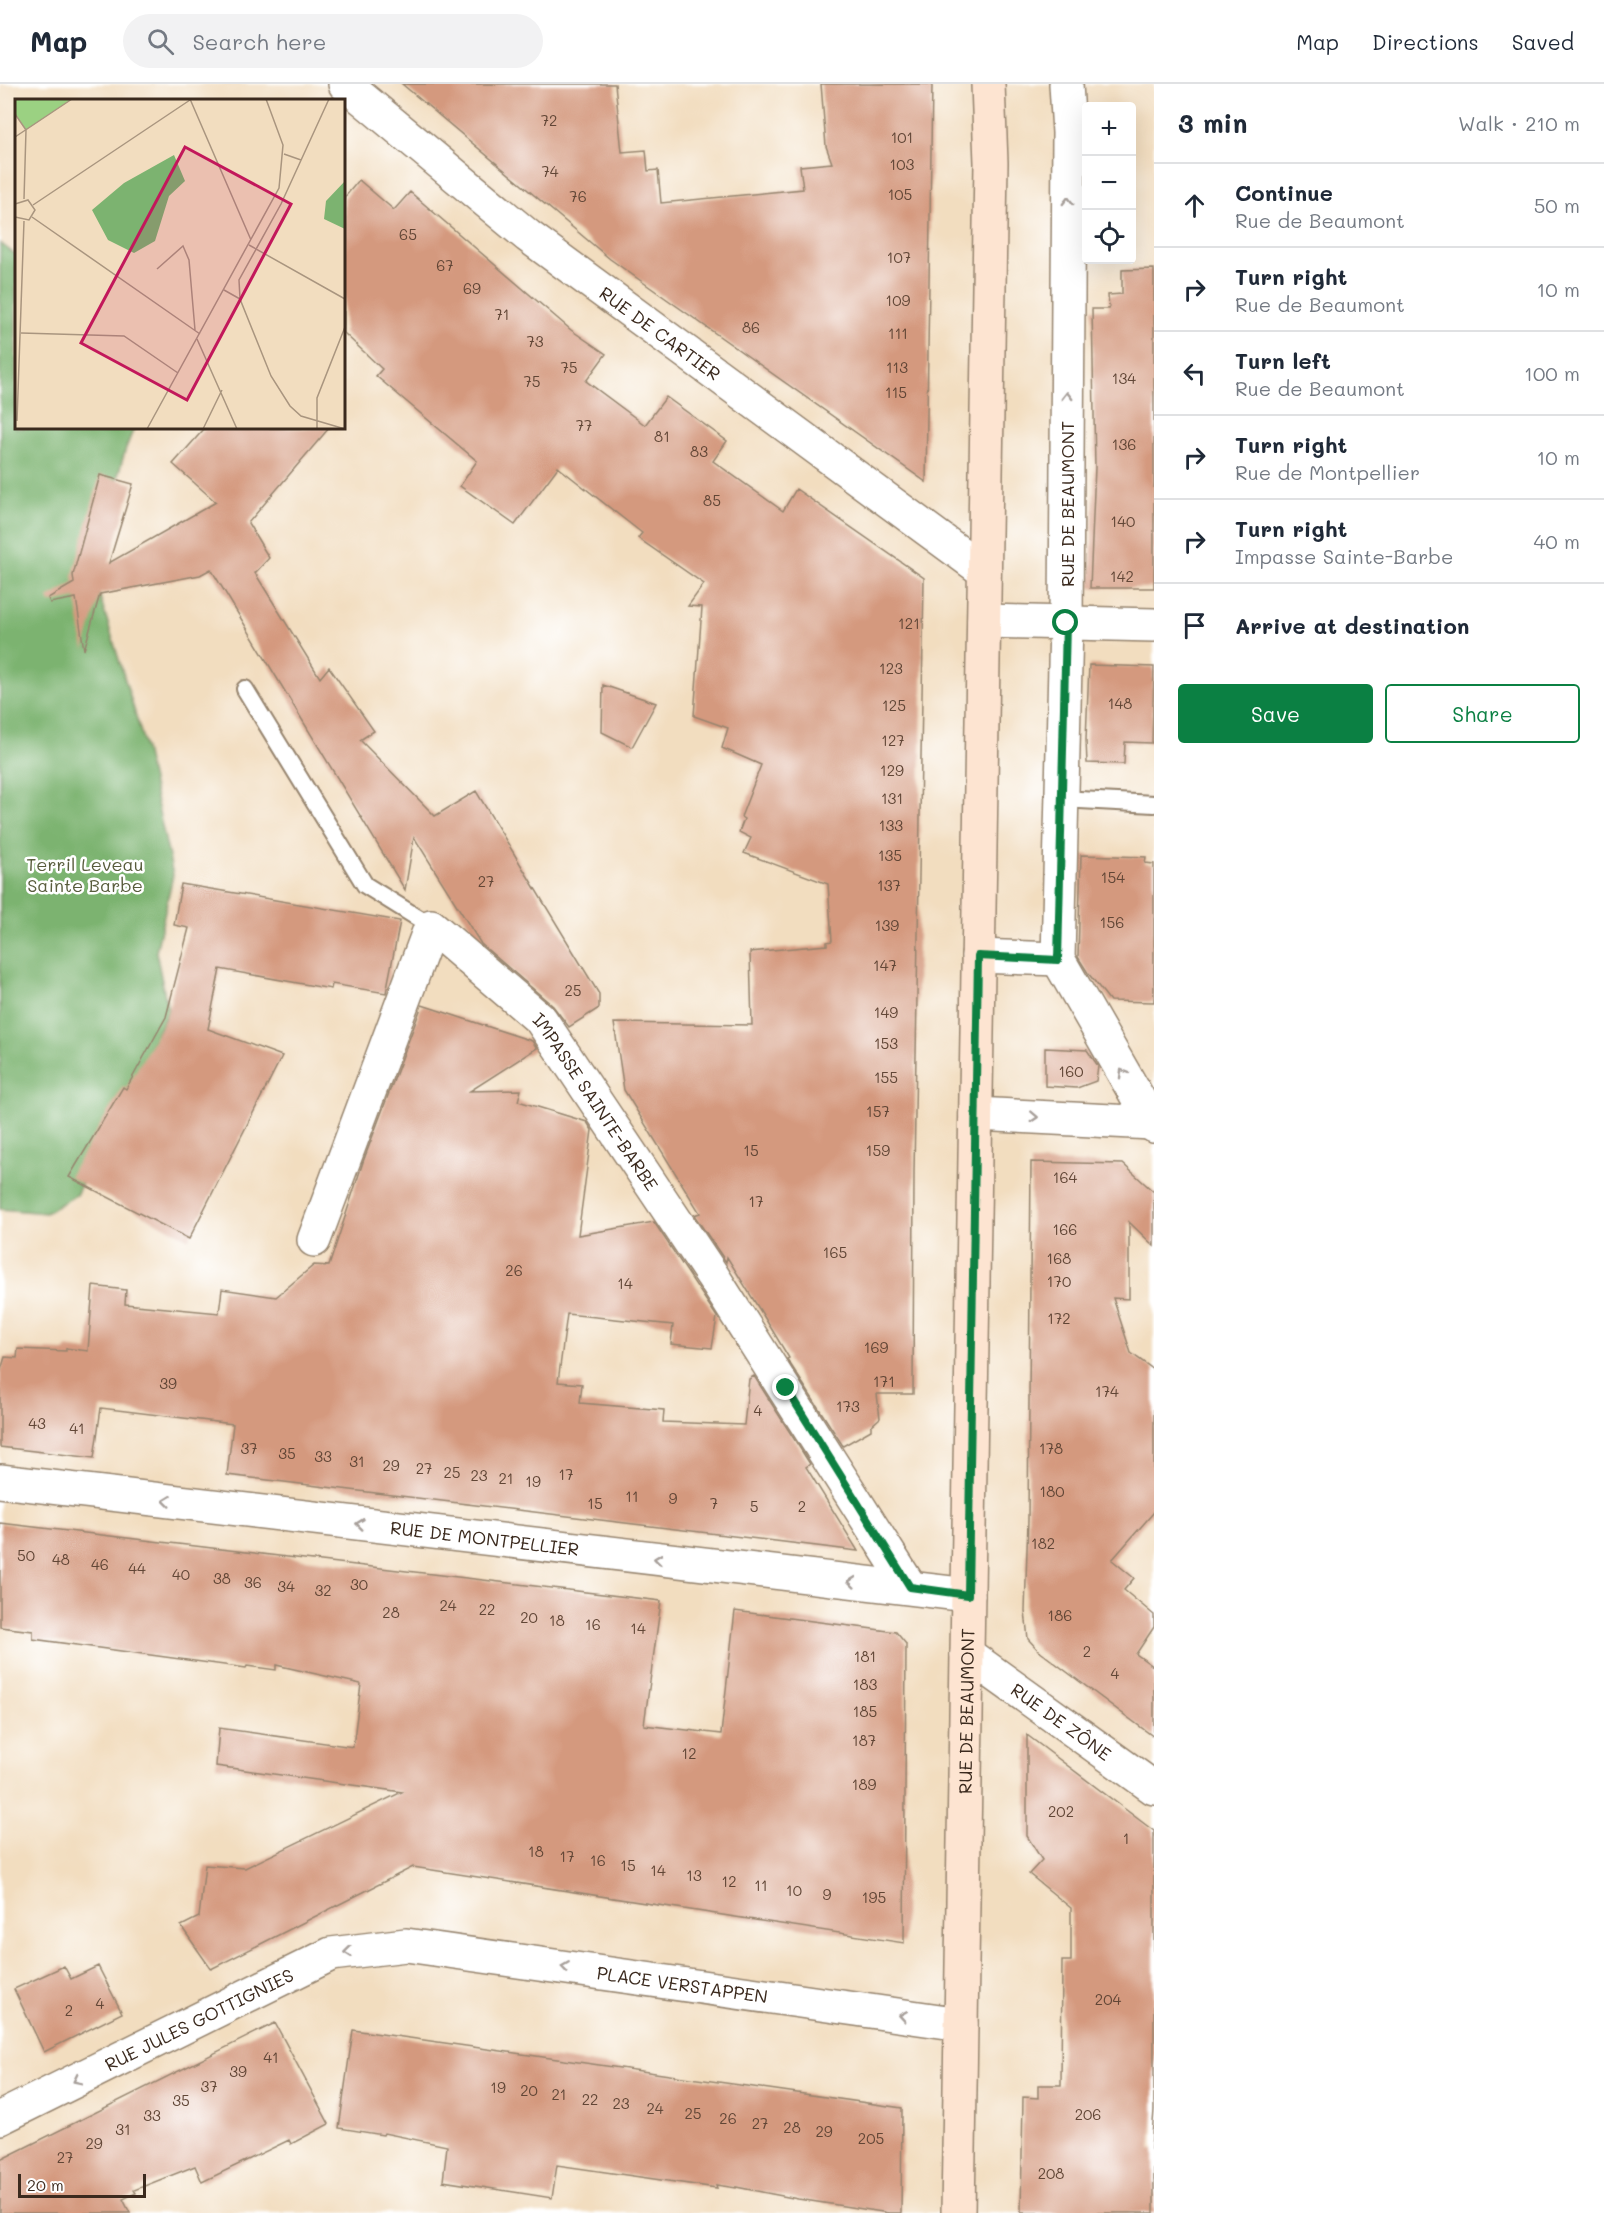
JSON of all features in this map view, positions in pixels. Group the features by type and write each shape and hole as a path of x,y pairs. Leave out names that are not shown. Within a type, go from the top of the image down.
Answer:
{"main road":[{"name":"RUE DE BEAUMONT","path":"958,2213 991,163 988,84"}],"street":[{"name":"RUE DE CARTIER","path":"345,84 528,236 984,571"},
{"name":"RUE DE BEAUMONT","path":"1058,960 1066,623 1069,133 1066,84"},
{"path":"984,621 1154,625"},
{"path":"314,1240 431,926"},
{"name":"IMPASSE SAINTE-BARBE","path":"431,926 541,1020 712,1275 910,1587"},
{"path":"978,956 1058,960 1153,1125"},
{"path":"976,1114 1153,1125"},
{"name":"RUE DE MONTPELLIER","path":"0,1481 968,1595"},
{"name":"RUE DE ZÔNE","path":"967,1654 1154,1788"},
{"name":"PLACE VERSTAPPEN","path":"406,1945 961,2024"},
{"name":"RUE JULES GOTTIGNIES","path":"0,2118 331,1954 406,1945"}],"lane":[{"path":"245,689 365,885 431,926"},
{"path":"1061,800 1154,804"}],"green space":[{"name":"Terril Leveau Sainte Barbe","path":"0,243 15,254 15,429 134,429 91,567 142,736 173,875 156,952 168,1011 76,1195 46,1213 0,1209"}],"building":[{"path":"402,84 615,84 622,152 646,150 648,171 658,170 661,203 803,189 800,166 832,163 826,146 821,84 932,84 926,482 610,259"},
{"path":"359,180 394,210 410,192 571,330 606,354 586,381 645,425 666,397 727,441 713,461 783,511 796,489 924,578 914,1173 913,1394 877,1394 880,1418 871,1426 871,1430 843,1446 787,1359 789,1358 727,1257 726,1262 694,1215 700,1213 624,1090 614,1023 752,1025 750,952 827,945 827,942 832,941 828,884 744,853 751,838 739,832 744,819 741,817 761,765 722,748 728,728 694,716 702,607 688,606 704,584 638,538 642,533 558,467 515,525 460,486 477,461 376,376 382,369 345,334 345,197"},
{"path":"1154,269 1154,588 1090,588 1095,467 1092,309 1109,309 1108,295 1122,294 1122,270"},
{"path":"204,429 328,429 248,523 269,558 255,573 320,678 329,667 374,731 360,740 435,816 476,791 599,994 599,1008 569,1027 553,1006 481,944 414,837 405,890 211,569 200,575 100,594 84,650 76,598 50,603 48,598 74,583 73,575 100,475 133,484 109,563 216,502 173,464"},
{"path":"1089,665 1154,667 1152,743 1125,742 1124,764 1087,763"},
{"path":"603,685 656,703 632,747 602,732"},
{"path":"1081,855 1146,857 1145,863 1154,864 1154,1002 1110,1001 1078,957"},
{"path":"181,884 400,921 386,993 332,984 331,989 220,969 208,1029 282,1056 189,1239 69,1177 123,1087 126,1089 166,1017 189,928 174,925"},
{"path":"422,1005 532,1041 537,1048 470,1091 521,1090 518,1101 587,1122 592,1130 578,1235 654,1222 717,1317 712,1348 671,1344 673,1325 567,1314 558,1382 582,1384 580,1403 664,1410 663,1422 744,1425 749,1379 754,1376 810,1464 806,1467 858,1551 227,1475 233,1424 101,1408 94,1458 0,1447 0,1373 5,1357 17,1358 18,1349 66,1351 66,1348 88,1351 93,1286 126,1290 125,1304 219,1313 222,1289 276,1297 314,1265 329,1266 363,1162"},
{"path":"1045,1048 1087,1050 1098,1066 1096,1081 1077,1088 1045,1086"},
{"path":"1031,1162 1123,1164 1154,1192 1154,1246 1129,1222 1129,1299 1113,1298 1131,1353 1154,1370 1154,1512 1112,1560 1134,1578 1124,1590 1154,1615 1154,1627 1136,1654 1154,1667 1154,1737 1039,1651 1028,1639 1025,1611"},
{"path":"0,1523 661,1601 644,1725 721,1734 735,1611 896,1632 906,1644 904,1943 413,1867 211,1969 181,1926 199,1917 205,1865 245,1868 402,1792 216,1766 219,1728 353,1747 361,1684 276,1665 276,1670 247,1666 246,1668 33,1639 33,1631 0,1627"},
{"path":"1027,1735 1154,1831 1154,2110 1151,2149 1154,2149 1154,2213 1021,2213 1023,2097 1038,2098 1038,2085 1061,2085 1062,1961 1071,1961 1071,1908 1029,1874 1042,1860 1027,1836"},
{"path":"64,1966 71,1979 98,1966 122,2013 44,2052 14,1989"},
{"path":"275,2023 329,2124 291,2144 289,2140 202,2182 195,2166 134,2190 136,2193 123,2199 130,2213 0,2213 0,2160"},
{"path":"353,2030 902,2108 901,2213 798,2199 736,2187 716,2185 717,2188 557,2165 552,2198 443,2181 447,2146 384,2133 383,2135 339,2128"}],"route":[{"path":"786,1388 910,1587 968,1595 978,956 1058,960 1066,623"}]}
